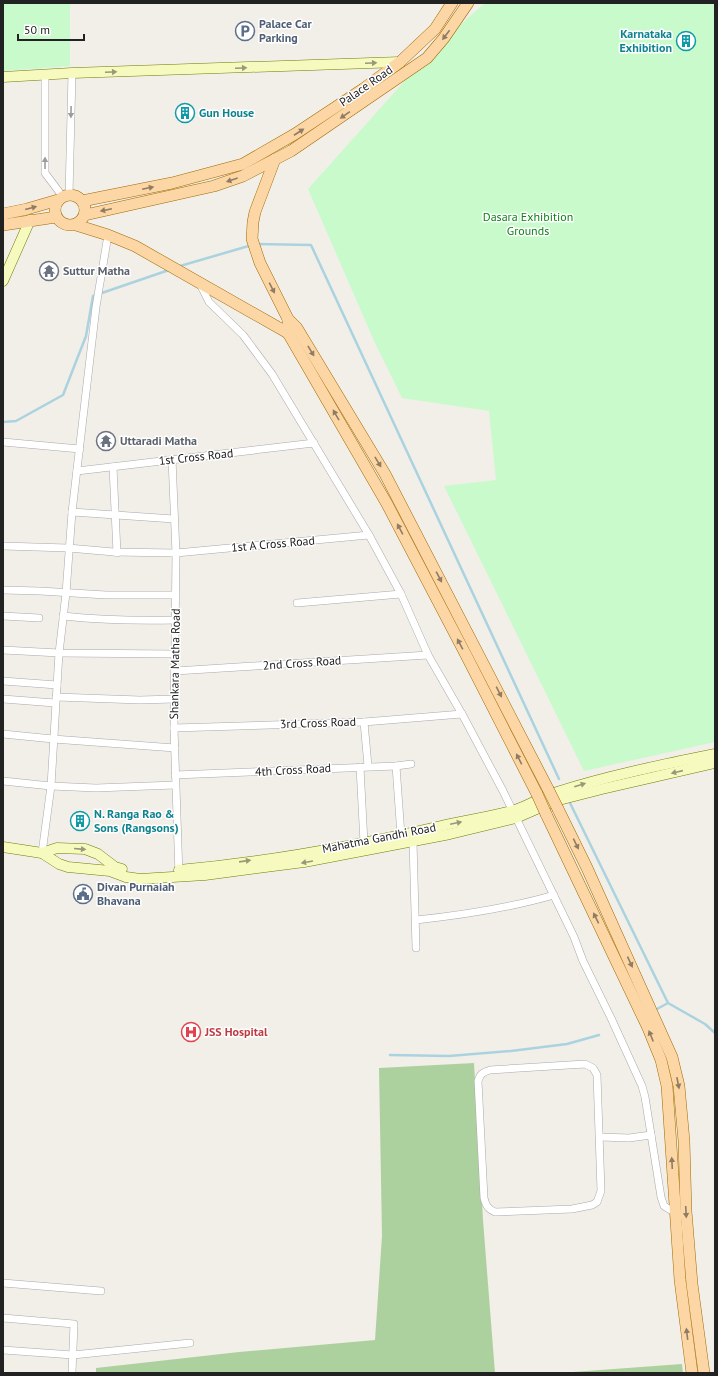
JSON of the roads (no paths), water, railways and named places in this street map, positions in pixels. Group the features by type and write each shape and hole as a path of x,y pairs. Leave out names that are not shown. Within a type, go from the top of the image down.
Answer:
{"main road":[{"name":"Palace Road","path":"82,201 172,183 243,164 295,134 363,89 400,62 435,29 452,3"},
{"path":"85,214 214,186 243,176 291,151 427,58 444,38 468,3"},
{"path":"3,77 72,73 400,62"},
{"path":"275,159 255,212 252,239 257,256 293,330 387,504 537,794 630,990 661,1060 667,1086 674,1212 680,1280 692,1373"},
{"path":"3,214 27,210 63,197 74,196 82,201 85,208 85,214 81,221 76,225"},
{"path":"63,197 55,205 54,211 59,222 64,225 76,225 108,234 135,246 199,284 293,330 385,474 558,809 590,875 672,1057 679,1086 684,1141 686,1211 692,1284 704,1373"},
{"path":"3,225 56,217"},
{"path":"3,281 30,220"},
{"name":"Mahatma Gandhi Road","path":"3,847 42,853 59,864 68,867 110,870 126,877 140,879 364,843 514,814 552,794 595,781 715,754"},
{"name":"Mahatma Gandhi Road","path":"42,853 57,848 85,849 98,854 115,867 125,871 139,873 179,873 205,875 304,862 413,842 555,801 715,763"}],"street":[{"path":"63,197 72,73"},
{"path":"45,75 45,173 63,197"},
{"path":"42,853 50,786 59,653 66,593 68,548 96,307 108,234"},
{"path":"199,284 209,302 243,335 272,374 369,535 401,594 428,656 462,714 514,814 574,937 583,961 640,1082 645,1097 661,1197 664,1206 674,1212"},
{"path":"3,442 80,449"},
{"name":"1st Cross Road","path":"77,471 314,443"},
{"name":"Shankara Matha Road","path":"172,459 176,553 174,728 179,873"},
{"path":"113,466 118,552"},
{"path":"72,512 174,518"},
{"name":"1st A Cross Road","path":"3,546 68,548 118,552 176,553 369,535"},
{"path":"3,590 40,590 106,595 175,595"},
{"path":"297,603 401,594"},
{"path":"3,616 39,618"},
{"path":"63,616 97,620 176,620"},
{"path":"3,650 59,653 175,654"},
{"name":"2nd Cross Road","path":"175,671 428,656"},
{"path":"3,681 57,685"},
{"path":"3,699 174,699"},
{"name":"3rd Cross Road","path":"174,728 364,722 462,714"},
{"path":"364,722 368,766"},
{"path":"3,734 175,748"},
{"name":"4th Cross Road","path":"175,775 360,766 396,766 411,764"},
{"path":"360,766 364,843"},
{"path":"396,766 401,835"},
{"path":"3,781 50,786 96,788 175,785"},
{"path":"413,842 416,948"},
{"path":"416,920 466,914 554,895"},
{"path":"585,1064 591,1066 597,1075 600,1137 601,1191 597,1202 592,1205 572,1209 495,1212 489,1209 484,1198 478,1081 479,1076 483,1072 490,1070 585,1064"},
{"path":"600,1137 628,1138 651,1135"},
{"path":"3,1283 101,1291"},
{"path":"3,1318 74,1324 72,1373"},
{"path":"3,1350 73,1355 190,1343"}],"waterway":[{"path":"256,244 311,245 559,779"},
{"path":"180,266 252,245"},
{"path":"3,422 16,421 63,395 86,336 93,296 169,270"},
{"path":"570,803 668,1003 705,1024 715,1033"},
{"path":"657,1009 668,1003"},
{"path":"390,1055 449,1056 511,1051 567,1044 599,1035"}],"place":[{"name":"Palace Car Parking","path":"245,31"},
{"name":"Karnataka Exhibition","path":"686,41"},
{"name":"Gun House","path":"185,113"},
{"name":"Suttur Matha","path":"49,271"},
{"name":"Uttaradi Matha","path":"106,441"},
{"name":"N. Ranga Rao & Sons (Rangsons)","path":"80,821"},
{"name":"Divan Purnaiah Bhavana","path":"83,894"},
{"name":"JSS Hospital","path":"191,1032"}],"park label":[{"name":"Dasara Exhibition Grounds","path":"528,224"}]}
